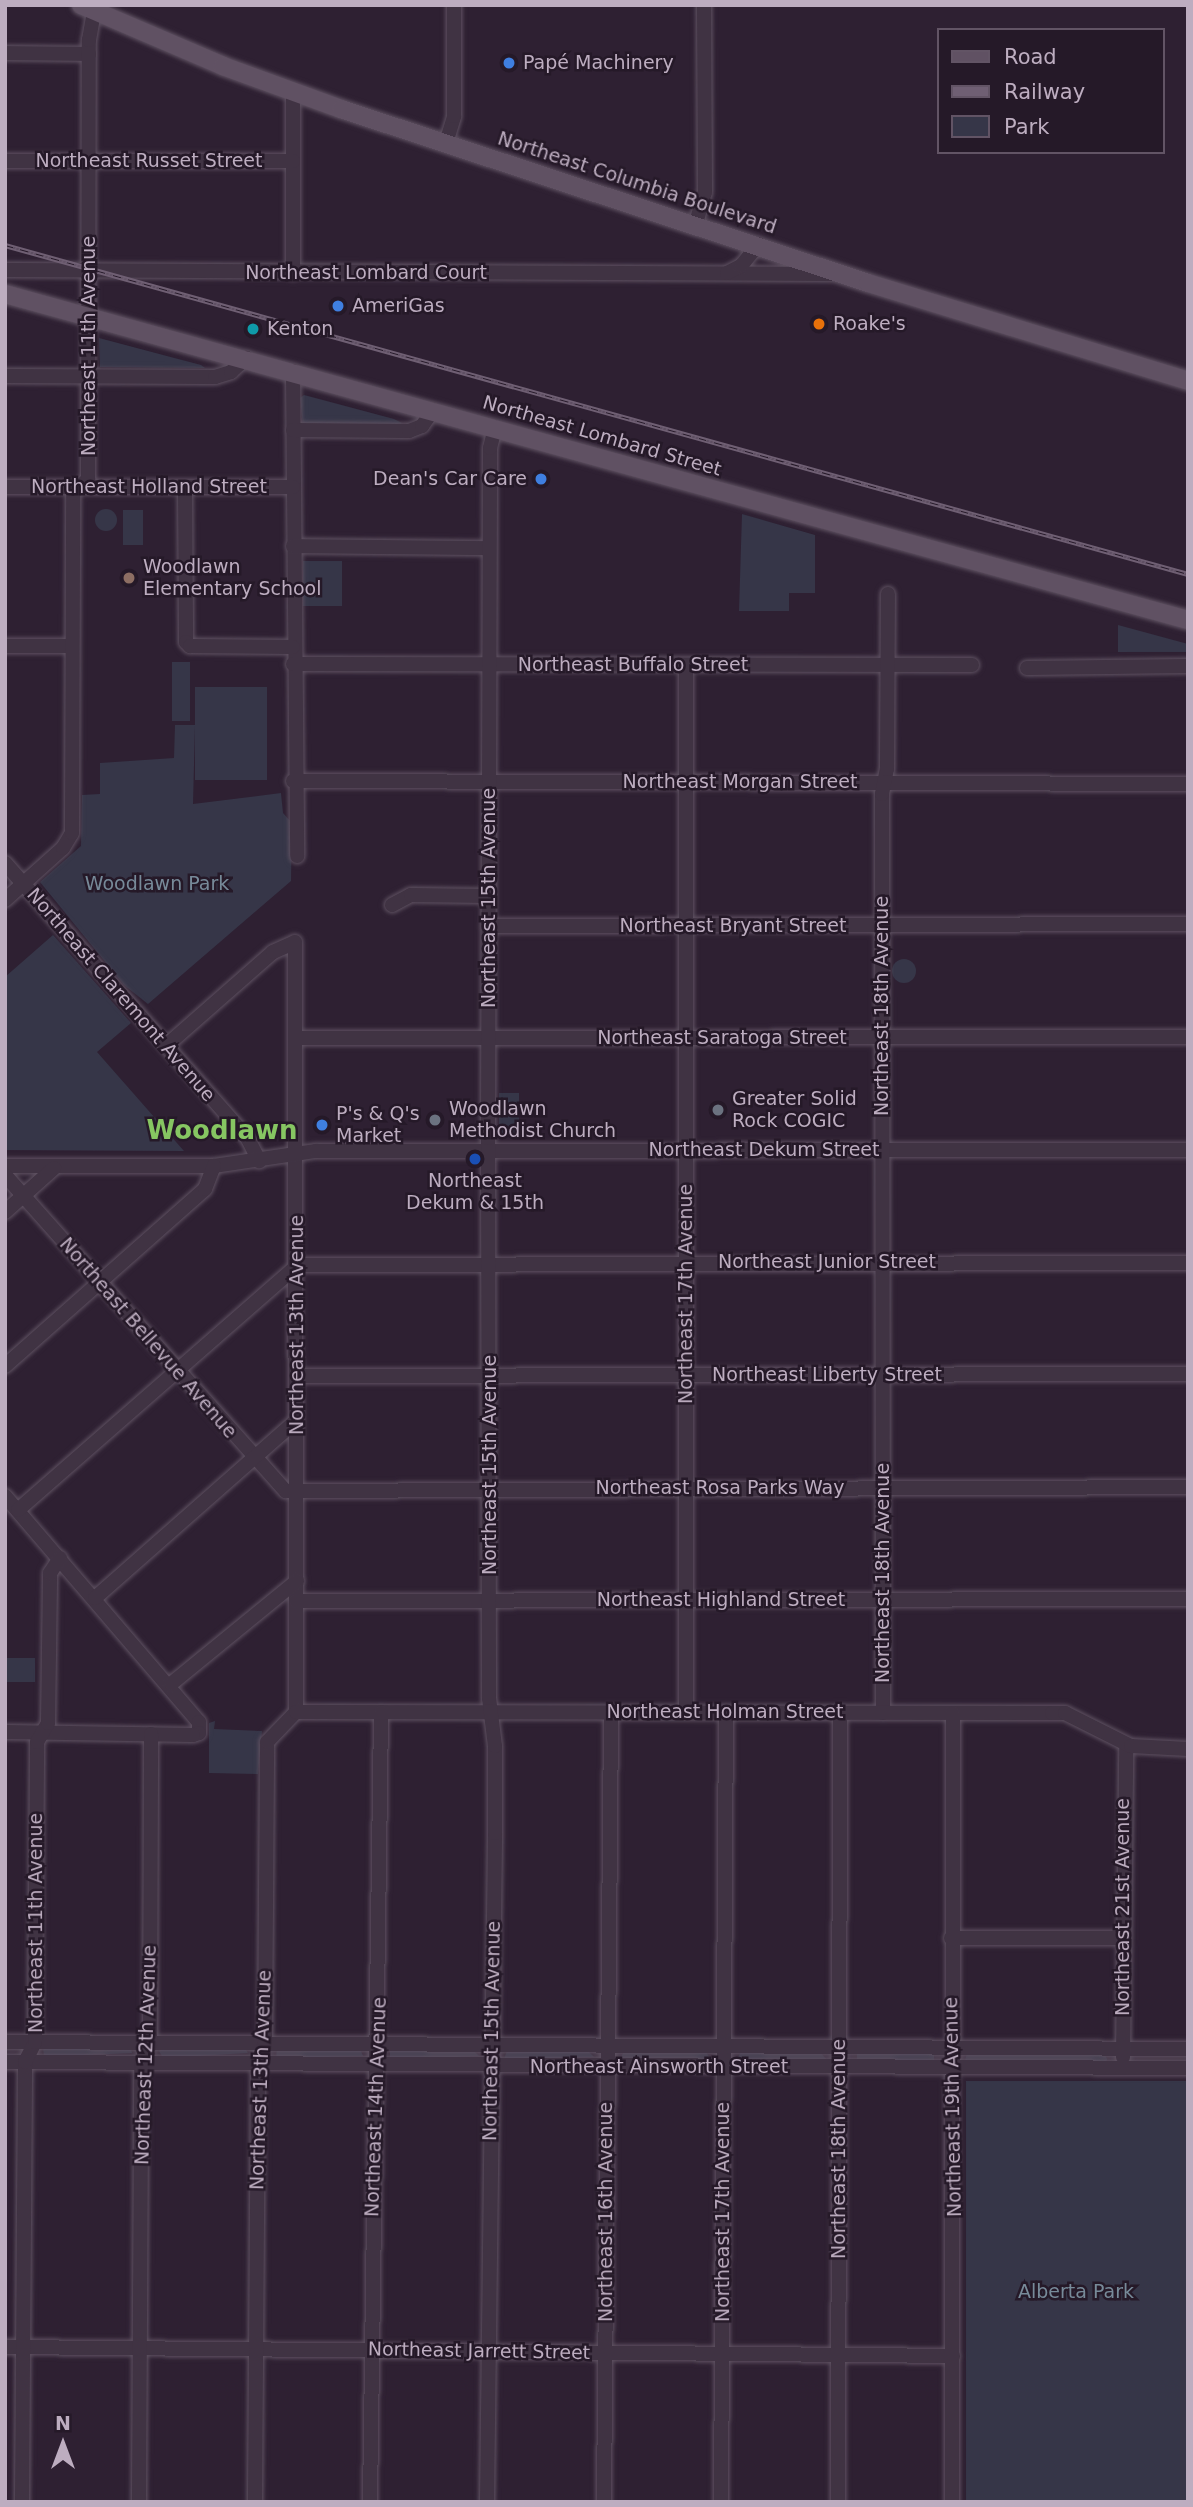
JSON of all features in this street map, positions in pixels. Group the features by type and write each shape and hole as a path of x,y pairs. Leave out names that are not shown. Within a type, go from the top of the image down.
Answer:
{"main road":[{"name":"Northeast Columbia Boulevard","path":"87,8 293,92 696,223 840,274 1187,380"},
{"name":"Northeast Lombard Street","path":"5,294 246,358 1188,620"}],"street":[{"path":"446,143 454,116 454,5"},
{"path":"696,223 705,192 704,5"},
{"name":"Northeast 11th Avenue","path":"23,884 69,841 73,493 88,479 90,161 87,8"},
{"path":"5,53 89,54"},
{"path":"293,92 293,273"},
{"name":"Northeast Russet Street","path":"5,161 293,161"},
{"path":"726,273 741,265 759,244"},
{"name":"Northeast Lombard Court","path":"5,270 90,273 840,274"},
{"path":"5,376 215,377 230,373 246,358"},
{"path":"293,371 293,781 297,856"},
{"path":"293,430 409,431 422,426 433,410"},
{"name":"Northeast 15th Avenue","path":"487,2502 496,1763 491,1712 488,926 490,448 495,428"},
{"name":"Northeast Holland Street","path":"5,486 293,487"},
{"path":"185,487 185,635 190,646 293,647"},
{"path":"293,546 489,548"},
{"name":"Northeast 18th Avenue","path":"883,1713 882,925 888,594"},
{"path":"5,646 72,646"},
{"name":"Northeast Buffalo Street","path":"293,664 972,665"},
{"name":"Northeast 17th Avenue","path":"686,665 686,1712"},
{"path":"1027,668 1188,666"},
{"name":"Northeast Morgan Street","path":"293,781 1188,784"},
{"name":"Northeast Claremont Avenue","path":"5,863 248,1139 259,1161"},
{"path":"5,900 23,884"},
{"path":"392,905 411,895 488,895"},
{"name":"Northeast Bryant Street","path":"488,926 1188,924"},
{"name":"Northeast 13th Avenue","path":"166,1046 292,940 297,954 293,1155 298,1265 296,1712 267,1742 265,2043 258,2062 255,2502"},
{"name":"Northeast Saratoga Street","path":"297,1038 1188,1037"},
{"name":"Northeast Dekum Street","path":"5,1166 214,1166 316,1151 1188,1150"},
{"path":"5,1366 205,1189 214,1166"},
{"path":"5,1212 54,1168"},
{"name":"Northeast Bellevue Avenue","path":"5,1175 254,1458 284,1489 296,1491"},
{"name":"Northeast Junior Street","path":"298,1265 686,1262 1188,1263"},
{"path":"18,1510 298,1265"},
{"name":"Northeast Liberty Street","path":"298,1376 1188,1374"},
{"path":"95,1598 296,1422"},
{"name":"Northeast Rosa Parks Way","path":"296,1491 491,1488 1188,1487"},
{"path":"5,1496 171,1684 197,1716 199,1733 5,1732"},
{"name":"Northeast 11th Avenue","path":"22,2502 25,2062 35,2042 37,1742 48,1723 50,1573 61,1558"},
{"path":"171,1684 297,1580"},
{"name":"Northeast Highland Street","path":"296,1601 1188,1599"},
{"name":"Northeast Holman Street","path":"296,1712 1065,1713 1126,1745 1188,1749"},
{"name":"Northeast 14th Avenue","path":"370,2502 374,2064 379,2046 381,1712"},
{"name":"Northeast 16th Avenue","path":"604,2502 611,1712"},
{"name":"Northeast 17th Avenue","path":"721,2502 726,1712"},
{"name":"Northeast 18th Avenue","path":"838,2502 840,1712"},
{"name":"Northeast 19th Avenue","path":"952,2502 956,2069 952,2049 951,1938 953,1713"},
{"name":"Northeast 12th Avenue","path":"139,2502 141,2062 150,2044 151,1734"},
{"name":"Northeast 21st Avenue","path":"1123,2069 1126,1745"},
{"path":"951,1938 1123,1938"},
{"name":"Northeast Ainsworth Street","path":"5,2042 723,2049 1188,2049"},
{"name":"Northeast Ainsworth Street","path":"5,2062 956,2069 1188,2068"},
{"name":"Northeast Jarrett Street","path":"5,2347 953,2356"}],"green space":[{"path":"99,338 201,365 205,368 100,367"},
{"path":"304,395 402,423 394,428 303,426 300,398"},
{"path":"102,509 110,509 117,516 117,524 110,531 102,531 95,524 95,516"},
{"path":"123,510 143,510 143,545 123,545"},
{"path":"742,514 815,535 815,593 789,593 789,611 739,611"},
{"path":"303,561 342,561 342,606 303,606"},
{"path":"1118,625 1188,644 1188,652 1118,652"},
{"path":"172,662 190,662 190,721 172,721"},
{"path":"195,687 267,687 267,780 195,780"},
{"name":"Woodlawn Park","path":"175,725 195,725 193,804 281,793 283,813 292,823 291,881 148,1004 124,985 40,882 81,846 82,795 100,794 100,763 174,758"},
{"name":"Woodlawn Park","path":"53,935 131,1023 97,1052 184,1151 5,1150 5,977"},
{"path":"904,959 915,966 916,971 909,982 904,983 893,976 892,971 899,960"},
{"path":"499,1093 519,1093 519,1136 499,1136"},
{"path":"5,1658 35,1658 35,1682 5,1682"},
{"path":"215,1721 214,1729 262,1731 258,1774 209,1773 209,1723"},
{"path":"43,2047 131,2049 132,2053 44,2057"},
{"path":"163,2048 246,2050 248,2053 163,2058 159,2051"},
{"path":"277,2049 360,2049 363,2056 276,2058"},
{"path":"390,2051 474,2051 479,2056 390,2060"},
{"path":"507,2051 589,2052 594,2057 504,2059"},
{"path":"624,2051 706,2052 710,2058 708,2063 620,2059"},
{"path":"741,2052 821,2053 826,2059 736,2061"},
{"path":"857,2054 934,2054 934,2063 857,2063"},
{"path":"967,2054 1105,2055 1107,2059 1106,2063 964,2063"},
{"name":"Alberta Park","path":"966,2081 1188,2081 1188,2502 966,2502"}],"railway":[{"path":"5,245 1188,574"}],"place":[{"name":"Papé Machinery","path":"509,63"},
{"name":"AmeriGas","path":"338,306"},
{"name":"Roake's","path":"819,324"},
{"name":"Kenton","path":"253,329"},
{"name":"Dean's Car Care","path":"541,479"},
{"name":"Woodlawn Elementary School","path":"129,578"},
{"name":"Greater Solid Rock COGIC","path":"718,1110"},
{"name":"Woodlawn Methodist Church","path":"435,1120"},
{"name":"P's & Q's Market","path":"322,1125"},
{"name":"Northeast Dekum & 15th","path":"475,1159"}],"district":[{"name":"Woodlawn","path":"222,1131"}]}
